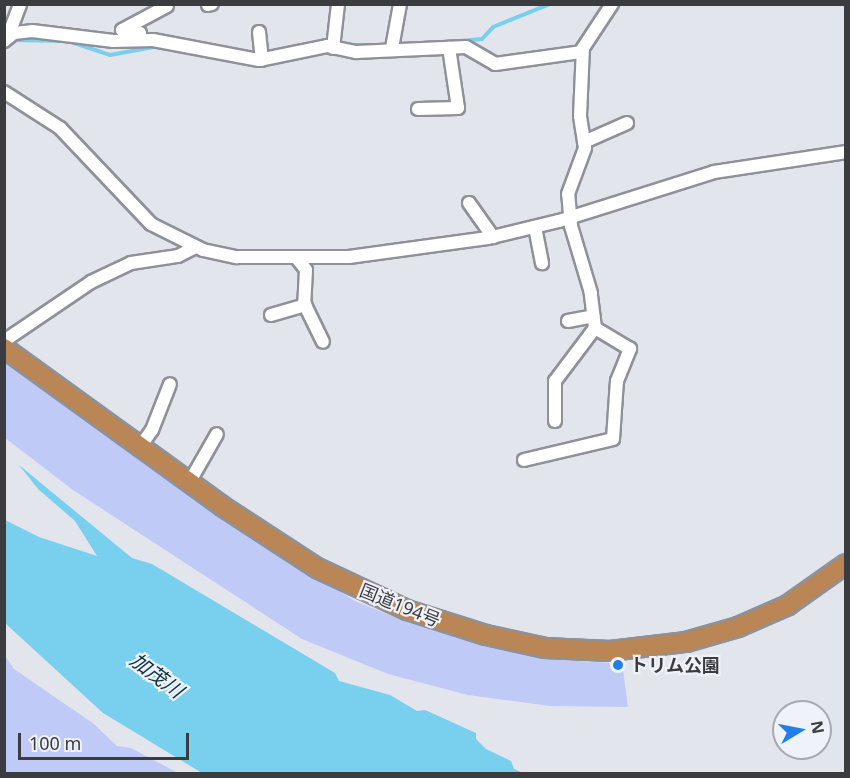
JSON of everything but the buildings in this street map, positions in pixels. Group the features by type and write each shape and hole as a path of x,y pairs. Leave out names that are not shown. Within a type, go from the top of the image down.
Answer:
{"highway":[{"name":"国道194号","path":"4,348 189,483 317,568 380,599 442,622 545,648 610,651 686,642 738,627 788,605 846,564"}],"street":[{"path":"6,38 20,4"},
{"path":"392,48 400,4"},
{"path":"555,421 555,381 594,322 570,218 569,184 582,159 584,142 580,116 582,52 612,4"},
{"path":"153,40 145,33 122,30 167,6"},
{"path":"333,48 341,6"},
{"path":"6,38 32,31 113,41 153,40 262,60 333,48 356,52 392,48 466,47 495,64 582,52"},
{"path":"259,33 262,60"},
{"path":"418,109 458,108 449,48"},
{"path":"4,92 60,128 141,217 196,247 237,257 387,253 493,237 570,218 714,172 846,152"},
{"path":"584,142 627,123"},
{"path":"469,202 493,237"},
{"path":"535,227 542,263"},
{"path":"4,341 91,282 131,263 178,256 196,247"},
{"path":"296,257 306,270 303,291 306,306 323,342"},
{"path":"271,315 306,306"},
{"path":"524,460 613,439 617,381 630,349 594,322 568,321"},
{"path":"140,447 152,430 170,384"},
{"path":"189,483 217,434"}],"shaded area":[{"path":"4,361 217,513 355,601 404,621 484,646 546,659 611,663 623,670 628,707 550,706 468,695 388,674 302,639 73,490 5,438"},
{"path":"4,654 14,669 94,724 117,746 131,748 178,773 5,773"}],"water":[{"name":"加茂川","path":"19,465 132,558 152,564 335,673 339,681 390,695 417,711 425,710 476,733 476,739 486,749 511,761 514,769 523,773 202,773 103,713 5,623 5,520 39,537 97,556 75,521 38,489"}],"waterway":[{"path":"460,41 482,39 493,27 550,4"},
{"path":"11,40 68,41 110,55 159,46"},
{"path":"185,41 212,46"},
{"path":"346,45 377,45"}],"place":[{"name":"トリム公園","path":"618,665"}]}
